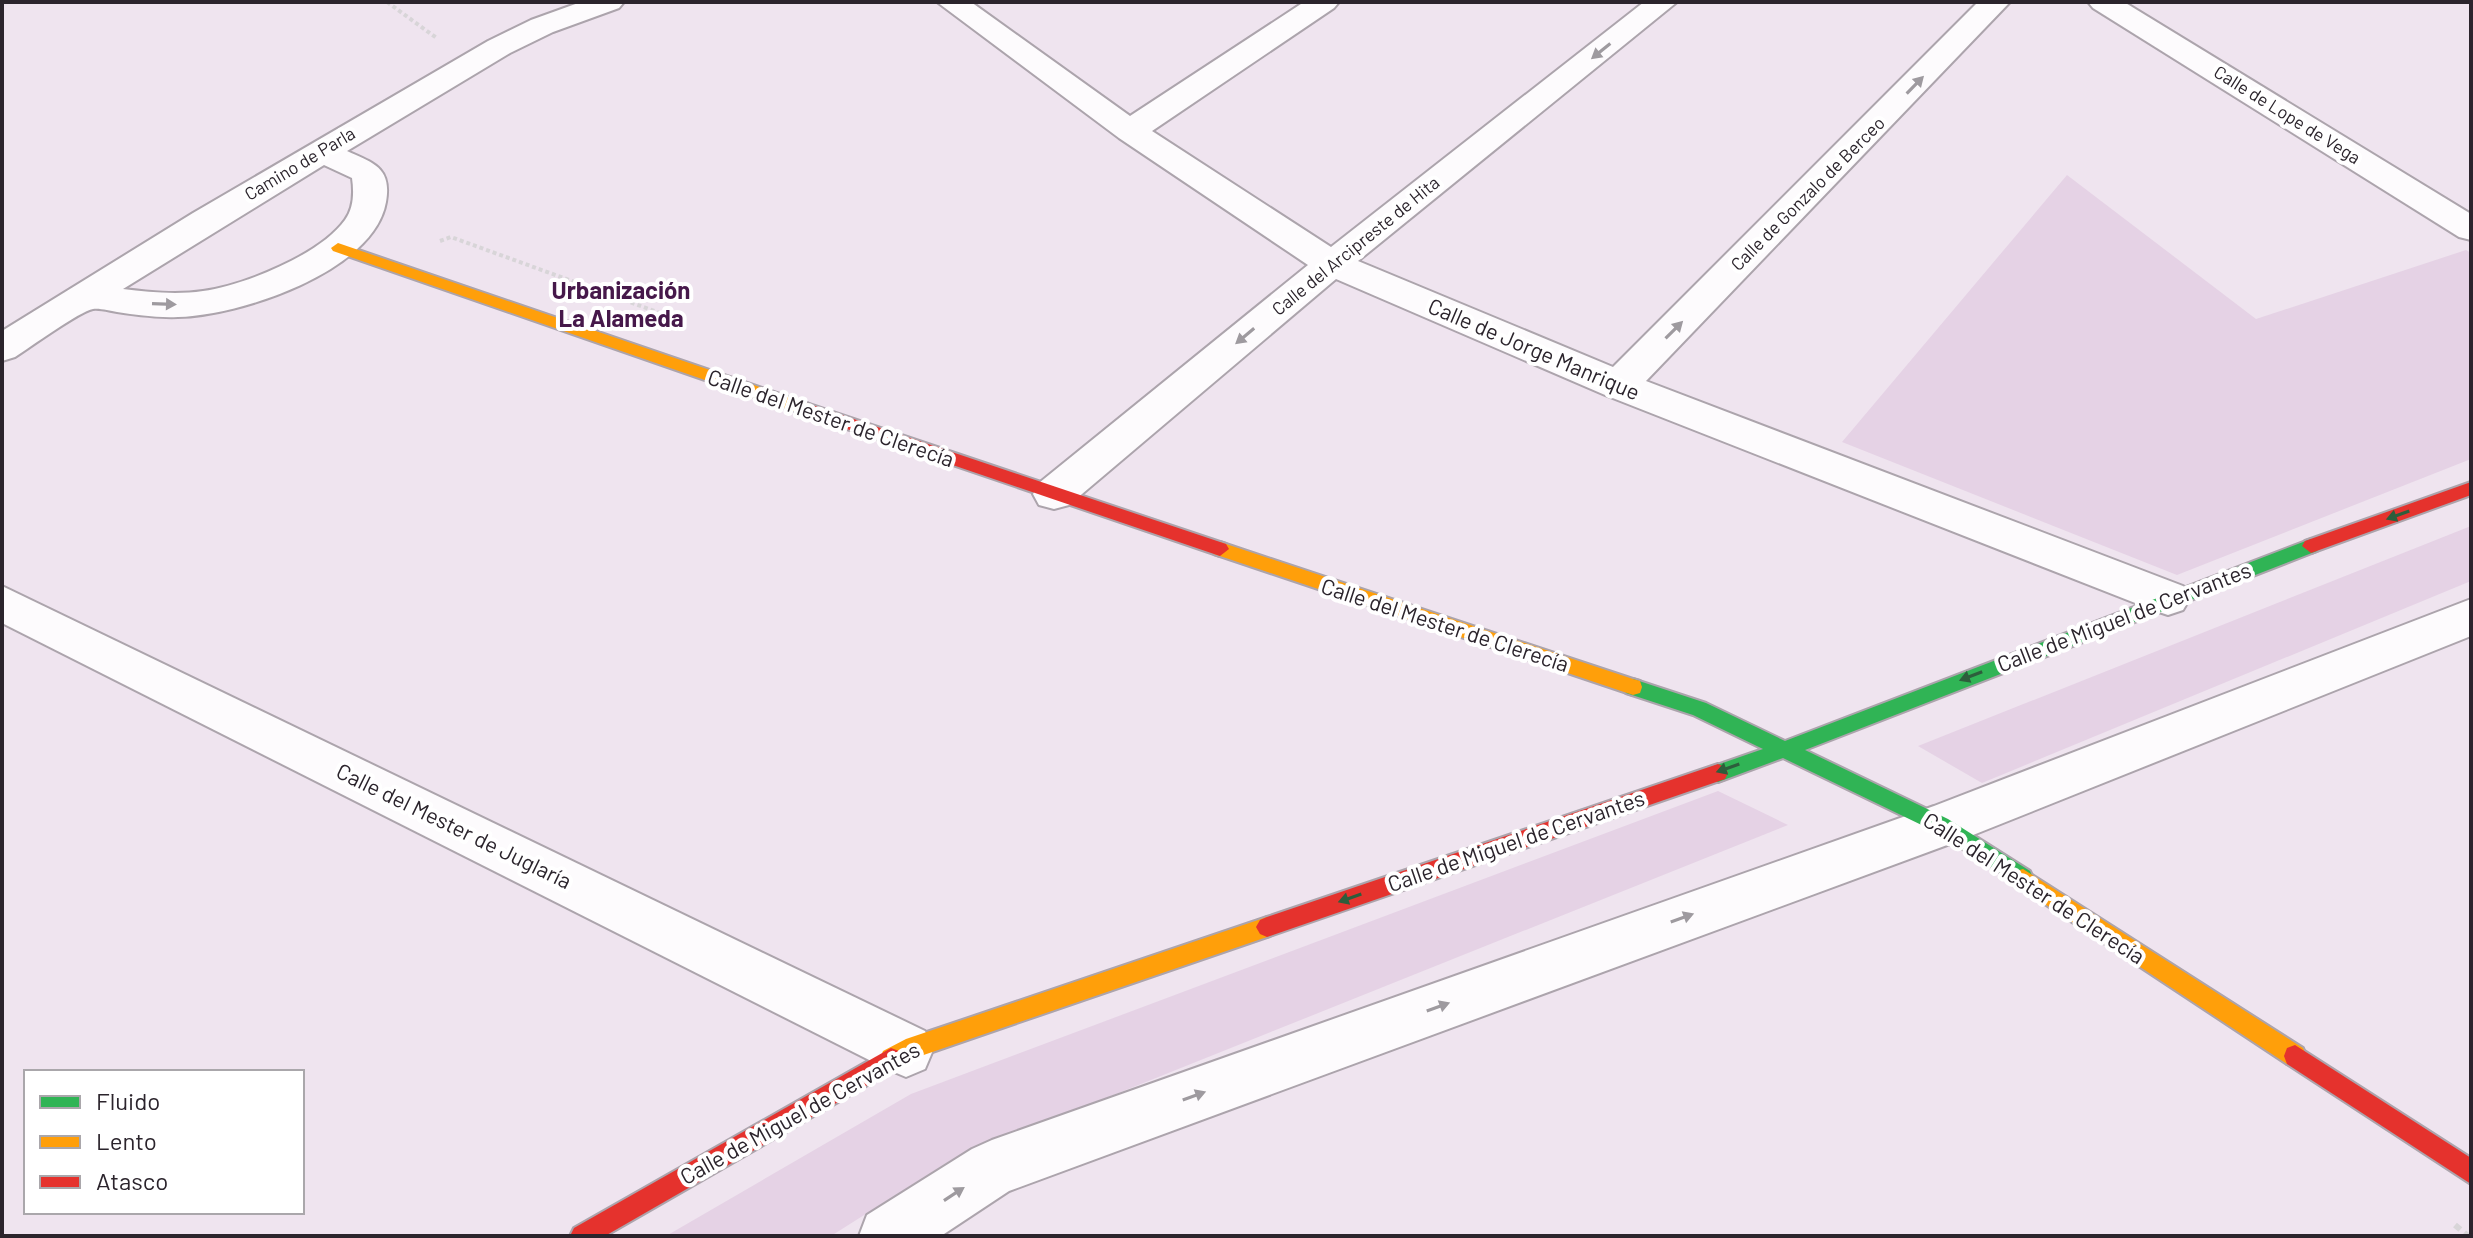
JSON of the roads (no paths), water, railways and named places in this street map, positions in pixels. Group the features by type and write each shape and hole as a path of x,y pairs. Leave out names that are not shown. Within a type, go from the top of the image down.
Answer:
{"street":[{"name":"Camino de Parla","path":"2,348 471,63 542,26 609,2"},
{"path":"1130,131 1324,2"},
{"name":"Calle del Arcipreste de Hita","path":"1054,494 1332,264 1662,2"},
{"name":"Calle de Gonzalo de Berceo","path":"1619,385 1995,2"},
{"name":"Calle de Lope de Vega","path":"2103,2 2471,229"},
{"name":"Calle de Jorge Manrique","path":"968,5 1130,131 1332,264 1619,385 2168,598"},
{"path":"87,296 166,306 205,303 247,291 338,248 357,229 367,210 372,190 367,173 322,151"},
{"name":"Calle del Mester de Clerecía","path":"338,248 1054,494 1699,709 1941,825 2471,1172"},
{"name":"Calle de Miguel de Cervantes","path":"582,1236 906,1050 1787,749 2168,598 2471,488"},
{"name":"Calle del Mester de Juglaría","path":"2,603 906,1050"},
{"path":"888,1236 992,1169 1941,825 2471,617"}],"district":[{"name":"Urbanización La Alameda","path":"621,305"}]}
